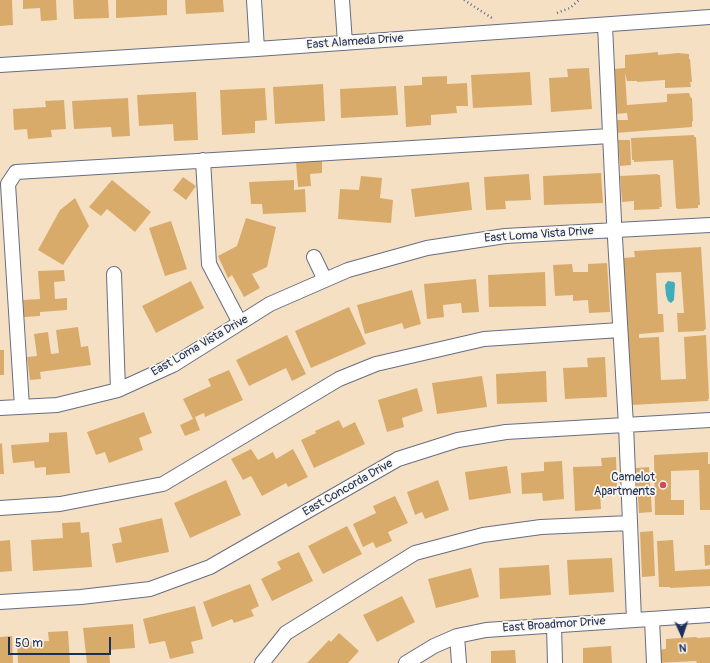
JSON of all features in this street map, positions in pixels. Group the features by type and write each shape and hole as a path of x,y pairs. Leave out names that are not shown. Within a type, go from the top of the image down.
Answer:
{"street":[{"path":"254,0 257,49"},
{"path":"342,0 345,43"},
{"name":"East Alameda Drive","path":"0,65 710,18"},
{"path":"605,25 614,230 626,425 634,620"},
{"path":"22,407 8,184 16,172 610,136"},
{"path":"203,160 209,264 240,323"},
{"name":"East Loma Vista Drive","path":"0,408 57,405 118,390 173,365 270,304 348,270 427,248 505,236 710,225"},
{"path":"314,257 325,280"},
{"path":"114,274 118,390"},
{"path":"0,508 60,504 163,484 339,379 376,364 484,339 620,330"},
{"name":"East Concorda Drive","path":"0,602 82,597 150,589 210,567 398,459 458,440 506,432 710,420"},
{"path":"262,663 286,633 415,553 482,535 541,527 630,523"},
{"name":"East Broadmor Drive","path":"406,663 434,646 457,636 486,630 710,615"},
{"path":"652,619 654,663"},
{"path":"554,625 555,663"},
{"path":"457,636 459,663"}],"path":[{"path":"464,0 492,18"},
{"path":"555,14 570,8 579,0"}],"water":[{"path":"668,281 674,282 675,284 674,300 671,303 668,301 666,295 665,285"}],"building":[{"path":"0,0 12,0 13,25 0,26"},
{"path":"23,0 56,0 57,20 41,21 40,8 23,9"},
{"path":"73,0 108,0 109,18 74,19"},
{"path":"116,0 167,0 167,15 116,18"},
{"path":"185,0 223,0 224,12 186,14"},
{"path":"658,52 658,55 678,53 689,54 692,82 690,82 691,87 665,88 665,80 637,82 627,81 625,73 627,105 667,102 667,94 689,93 692,98 692,127 615,133 615,120 628,120 627,113 615,114 613,69 625,68 625,55"},
{"path":"589,68 592,109 551,112 549,78 568,77 567,69"},
{"path":"530,72 532,105 473,108 471,75"},
{"path":"447,76 447,84 467,83 468,106 456,106 457,113 431,115 431,125 406,127 404,86 422,85 422,77"},
{"path":"323,84 325,121 275,124 273,87"},
{"path":"396,86 398,115 341,118 340,89"},
{"path":"265,88 267,120 255,121 255,133 222,135 220,90"},
{"path":"196,92 198,140 174,141 173,124 139,126 137,95"},
{"path":"128,98 130,136 112,137 111,127 74,129 72,101"},
{"path":"64,100 66,129 51,130 52,137 28,139 27,129 14,130 13,109 46,107 45,101"},
{"path":"694,135 694,137 696,137 700,205 698,205 698,208 678,209 676,208 673,160 634,162 634,160 632,160 631,138"},
{"path":"618,140 630,140 631,165 620,166"},
{"path":"322,160 322,173 310,174 311,186 298,187 296,162"},
{"path":"601,173 603,203 544,205 543,176"},
{"path":"529,174 531,200 505,201 506,209 486,210 484,177"},
{"path":"660,175 662,207 659,207 660,209 634,210 634,201 622,202 620,176"},
{"path":"361,176 382,178 380,198 393,200 391,223 338,219 340,189 359,190"},
{"path":"183,177 196,186 186,200 173,190"},
{"path":"112,180 151,212 135,232 107,209 101,216 89,207"},
{"path":"294,180 294,190 305,189 306,212 263,214 262,204 251,204 249,182"},
{"path":"469,182 472,210 415,217 411,189"},
{"path":"75,198 89,226 63,265 38,250 60,210"},
{"path":"246,218 276,227 267,267 252,274 260,288 244,297 232,275 228,278 218,256 237,246"},
{"path":"171,221 187,269 165,276 149,228"},
{"path":"701,247 706,329 704,331 678,332 677,313 684,313 681,272 656,273 658,314 663,314 664,332 639,334 639,338 659,337 661,380 686,379 684,337 706,335 709,399 708,401 631,405 623,258 635,257 634,251"},
{"path":"607,263 610,312 589,313 588,300 573,301 573,295 555,296 553,265 572,264 573,272 588,272 588,264"},
{"path":"64,270 65,281 54,282 55,299 67,298 67,310 40,312 40,316 24,317 23,300 40,299 38,271"},
{"path":"545,272 546,306 489,307 488,275"},
{"path":"476,279 479,312 462,313 461,303 443,305 444,317 427,319 424,284"},
{"path":"191,281 204,308 156,333 142,306"},
{"path":"412,290 421,324 404,329 402,323 365,334 357,305"},
{"path":"349,307 366,344 311,368 295,331"},
{"path":"78,327 81,347 88,346 91,365 40,372 41,379 30,380 27,357 37,356 34,334 48,332 51,354 59,353 56,330"},
{"path":"287,335 306,374 292,381 286,368 249,386 236,360"},
{"path":"0,350 4,350 4,375 0,375"},
{"path":"605,357 607,397 565,399 563,368 588,367 587,358"},
{"path":"229,370 243,400 205,417 204,413 195,417 200,430 185,436 180,425 193,419 183,399 211,386 208,379"},
{"path":"546,371 547,402 497,404 496,374"},
{"path":"482,376 487,407 437,414 432,383"},
{"path":"417,388 423,411 402,418 404,427 387,432 378,400"},
{"path":"144,412 152,433 139,438 143,450 109,463 105,452 96,455 87,432"},
{"path":"339,420 343,428 355,422 365,444 314,468 301,440 316,433 315,431"},
{"path":"67,432 70,473 46,475 46,467 35,468 34,461 13,463 11,445 49,442 49,433"},
{"path":"2,443 4,474 0,474 0,444"},
{"path":"251,449 258,460 273,452 276,459 293,449 308,477 288,487 286,483 262,496 251,476 243,480 231,459"},
{"name":"Camelot Apartments","path":"708,452 708,464 710,464 710,510 700,510 699,470 671,471 671,500 684,500 684,515 655,515 654,455"},
{"path":"616,457 617,490 600,491 601,509 575,511 573,467 602,466 601,458"},
{"path":"562,461 564,499 543,501 542,493 522,494 521,473 544,471 544,462"},
{"path":"507,466 511,493 469,500 465,472"},
{"path":"649,467 652,512 639,513 636,468"},
{"path":"226,480 241,515 190,538 174,503"},
{"path":"438,480 449,510 425,519 422,512 415,515 407,492"},
{"path":"395,496 408,523 388,532 392,541 376,548 373,542 363,547 353,524 376,513 373,506"},
{"path":"162,518 169,552 116,563 112,544 122,542 119,528"},
{"path":"80,522 81,533 89,532 92,567 33,571 31,540 63,538 62,523"},
{"path":"347,526 362,554 323,574 308,546"},
{"path":"653,531 655,576 642,577 640,532"},
{"path":"10,540 12,571 0,572 0,541"},
{"path":"673,540 675,571 710,569 710,586 670,588 659,587 657,541"},
{"path":"704,545 710,545 710,565 705,566"},
{"path":"299,552 313,581 272,601 261,579 281,569 277,562"},
{"path":"612,558 614,592 569,595 567,560"},
{"path":"549,565 551,595 500,599 499,568"},
{"path":"471,568 479,597 436,608 428,579"},
{"path":"250,584 259,606 251,610 254,616 234,623 232,619 212,627 203,602"},
{"path":"402,596 415,622 377,642 363,615"},
{"path":"195,606 203,639 191,642 194,653 170,659 165,641 149,644 143,619"},
{"path":"133,624 135,648 109,650 110,663 87,663 83,628"},
{"path":"68,631 70,663 18,663 17,642 49,641 48,632"},
{"path":"339,633 359,651 348,663 307,663 329,640 331,642"},
{"path":"12,636 13,663 0,663 0,637"},
{"path":"710,637 710,663 697,663 696,661 657,663 657,650 666,649 666,639"},
{"path":"611,646 612,663 583,663 583,648"},
{"path":"515,650 516,663 491,663 491,651"}],"place":[{"name":"Camelot Apartments","path":"663,485"}]}
